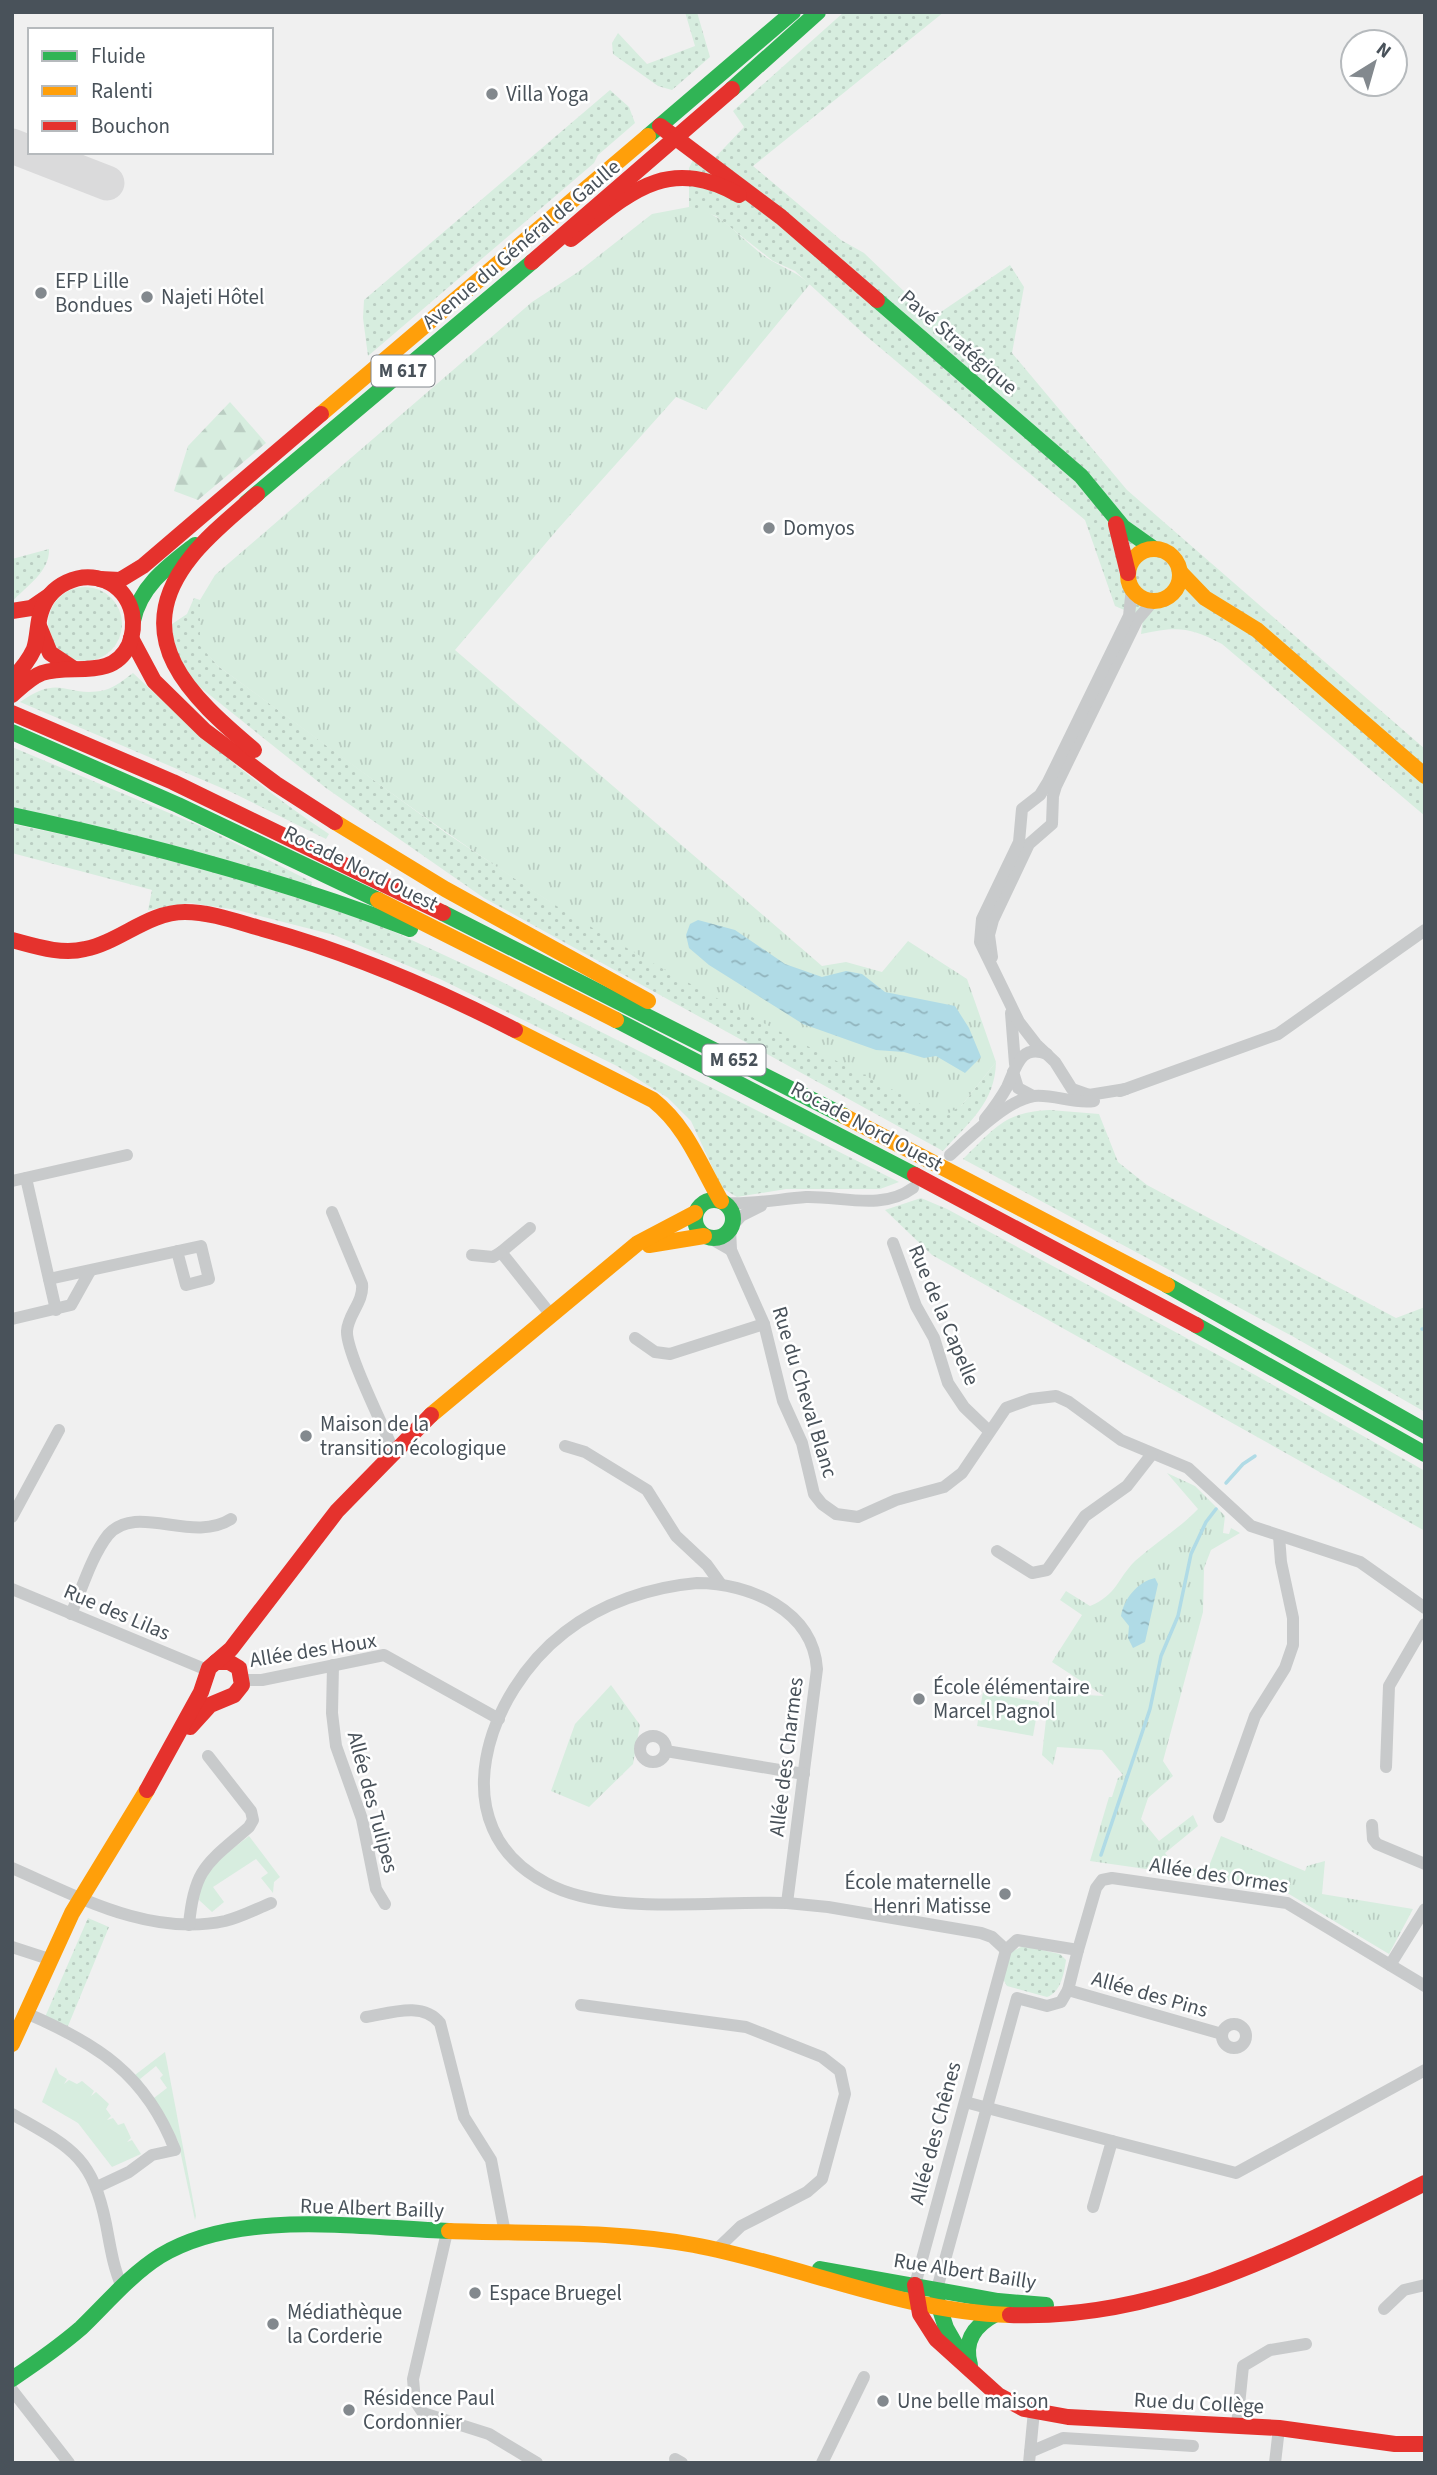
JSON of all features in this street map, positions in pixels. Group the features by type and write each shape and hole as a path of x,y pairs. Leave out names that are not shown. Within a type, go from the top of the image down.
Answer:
{"main road":[{"name":"Avenue du Général de Gaulle","path":"100,579 120,580 143,566 793,12"},
{"name":"Avenue du Général de Gaulle","path":"133,621 136,606 153,582 684,134 818,12"},
{"path":"675,113 684,134"},
{"name":"Pavé Stratégique","path":"660,126 684,134 813,244 1074,470 1106,502 1127,532 1154,549"},
{"path":"527,265 564,245 638,187 674,178 708,180 727,187 813,244"},
{"path":"257,494 193,556 180,573 168,597 163,613 165,639 168,654 181,681 236,735 337,815 510,924"},
{"name":"Pavé Stratégique","path":"1106,502 1124,549 1130,580"},
{"path":"1230,611 1198,601 1141,597 1130,580 1137,555 1154,549 1173,556 1180,572 1198,595 1230,611 1258,631 1425,776"},
{"path":"1160,599 1178,586 1180,572"},
{"path":"12,611 31,608 72,579 100,579 123,595 133,621 131,638 123,654 110,665 94,671 42,673 12,695"},
{"path":"12,679 29,657 42,610 50,595"},
{"path":"39,626 49,653 61,664 77,670"},
{"path":"131,638 140,665 160,688 275,784 326,820 918,1154"},
{"name":"Rocade Nord Ouest","path":"12,713 290,836 918,1154 1170,1286 1425,1431"},
{"name":"Rocade Nord Ouest","path":"12,732 271,847 522,973 1139,1292 1425,1454"},
{"path":"12,815 184,852 267,876 522,973"},
{"path":"12,940 60,951 83,950 111,940 160,915 193,912 329,947 440,992 646,1096 676,1119 697,1151 723,1202 732,1213 731,1228 720,1237 690,1236 653,1244 622,1258"},
{"path":"697,1151 701,1174 695,1225 707,1237"},
{"path":"12,2044 49,1959 81,1898 169,1754 210,1671 231,1650 337,1511 393,1450 422,1423 643,1240 696,1211 706,1201 723,1202"},
{"path":"169,1754 206,1710 237,1693 246,1644 269,1598"},
{"path":"210,1671 230,1661 242,1675"},
{"path":"210,1671 213,1694 226,1698"},
{"name":"Rue Albert Bailly","path":"779,2263 850,2287 940,2308 996,2314 1085,2313 1198,2287 1253,2267 1425,2183"},
{"name":"Rue Albert Bailly","path":"12,2379 61,2346 122,2287 169,2249 222,2229 269,2225 639,2238 718,2249 779,2263 998,2301 1038,2305 1146,2300"},
{"name":"Rue du Collège","path":"915,2285 917,2302 936,2338 1009,2402 1034,2411 1068,2417 1279,2428 1395,2444 1425,2444"},
{"name":"Rue du Collège","path":"937,2289 940,2308 954,2346 981,2379"},
{"path":"970,2365 967,2347 972,2332 983,2320 996,2314"}],"street":[{"path":"1130,580 1129,616 1048,782 1022,809 1019,842 980,928 980,942 1009,1006 1016,1043 1014,1069 1018,1088 1036,1096 1089,1101 1278,1034 1425,929"},
{"path":"995,971 990,929 1024,853 1052,824 1054,792 1140,615 1160,599"},
{"path":"1032,801 1046,803 1053,811"},
{"path":"1022,822 1028,831 1042,833"},
{"path":"1009,1006 1030,1038 1048,1054 1069,1086 1081,1094 1126,1089"},
{"path":"974,1133 997,1104 1014,1069 1027,1052 1048,1054"},
{"path":"950,1155 1012,1105 1053,1088 1058,1069"},
{"path":"12,1181 127,1155"},
{"path":"26,1178 56,1310"},
{"path":"723,1202 771,1202 810,1197 871,1200 899,1196 913,1188"},
{"path":"731,1228 745,1213 771,1202"},
{"path":"332,1212 362,1284 362,1294 349,1322 349,1343 393,1450"},
{"path":"472,1255 493,1257 530,1228"},
{"name":"Rue du Cheval Blanc","path":"731,1228 731,1250 764,1324 780,1392 802,1443 814,1494 836,1514 858,1517 896,1500 944,1487 962,1473 1001,1413 1012,1405 1056,1396 1069,1402 1121,1440 1196,1474 1242,1521 1360,1562 1425,1608"},
{"path":"707,1237 731,1250"},
{"name":"Rue de la Capelle","path":"893,1243 916,1306 934,1338 953,1392 989,1431"},
{"path":"49,1279 177,1251"},
{"path":"501,1252 551,1315"},
{"path":"12,1319 56,1310 75,1302 90,1271"},
{"path":"635,1338 660,1353 670,1354 764,1324"},
{"path":"12,1517 59,1430"},
{"path":"565,1446 585,1451 647,1490 676,1536 720,1583"},
{"path":"997,1551 1032,1573 1047,1570 1086,1516 1128,1486 1152,1454"},
{"path":"71,1614 105,1539 120,1526 145,1522 205,1530 231,1519"},
{"path":"1219,1817 1255,1716 1285,1668 1293,1645 1293,1618 1281,1562 1279,1536"},
{"name":"Allée des Charmes","path":"787,1903 817,1669 808,1636 798,1622 749,1590 720,1583 686,1584 650,1591 613,1604 564,1632 519,1684 499,1719 485,1759 483,1785 493,1833 503,1849 537,1878 569,1893 630,1902 787,1903 828,1907 981,1933 992,1937 1006,1950"},
{"name":"Rue des Lilas","path":"12,1589 210,1671"},
{"path":"1386,1767 1389,1686 1425,1624"},
{"name":"Allée des Houx","path":"242,1675 262,1680 384,1655 499,1719"},
{"name":"Allée des Tulipes","path":"333,1665 332,1713 336,1746 362,1819 376,1889 385,1904"},
{"path":"666,1751 804,1774"},
{"path":"189,1925 193,1892 199,1876 209,1861 249,1827 253,1820 251,1811 208,1756"},
{"path":"1372,1825 1373,1839 1377,1844 1425,1864"},
{"path":"12,1868 81,1898 152,1922 189,1925 229,1920 271,1903"},
{"name":"Allée des Ormes","path":"1079,1950 1096,1888 1102,1880 1112,1878 1287,1903 1425,1986"},
{"path":"1390,1965 1425,1909"},
{"path":"993,1992 1052,2005 1061,2002 1068,1990 1079,1950 1017,1940 1006,1950"},
{"path":"12,1947 49,1959"},
{"name":"Allée des Chênes","path":"915,2285 1006,1950"},
{"name":"Allée des Pins","path":"1068,1990 1222,2034"},
{"name":"Allée des Chênes","path":"937,2289 1017,1998"},
{"path":"581,2005 746,2027 822,2057 840,2071 845,2087 844,2102 822,2179 807,2192 741,2226 718,2249"},
{"path":"366,2017 417,2010 430,2014 440,2023 464,2117 491,2160 505,2233"},
{"path":"26,2013 75,2035 109,2056 151,2103 169,2135 174,2150 152,2155 130,2172 97,2188"},
{"path":"965,2102 1236,2173 1425,2070"},
{"path":"12,2114 68,2147 86,2166 97,2188 122,2287"},
{"path":"1093,2207 1112,2141"},
{"path":"447,2232 413,2379 415,2401 429,2417 489,2434 537,2463"},
{"path":"1384,2309 1404,2290 1425,2285"},
{"path":"1237,2425 1243,2366 1270,2350 1306,2344"},
{"path":"822,2463 864,2377"},
{"path":"12,2390 69,2463"},
{"path":"1030,2457 1034,2411"},
{"path":"1275,2463 1279,2428"},
{"path":"1030,2457 1063,2438 1192,2446"}],"green space":[{"path":"685,12 697,12 710,57 672,90 658,86 613,54 612,43 618,33 647,64 695,46"},
{"path":"844,12 944,12 753,166 841,240 864,253 932,318 1010,265 1024,287 1012,353 1127,490 1425,749 1425,816 1222,644 1192,631 1174,629 1141,634 1143,618 1115,606 1085,520 865,335 795,271 773,261 716,216 689,207 689,168 694,158 707,166 744,127 733,111"},
{"path":"610,90 629,107 635,123 598,155 594,163 368,356 363,318 364,300"},
{"path":"689,207 713,215 761,254 810,284 706,410 676,397 557,530 455,650 822,966 846,962 882,972 908,941 967,979 996,1062 961,1106 944,1116 693,985 547,900 340,756 218,666 200,646 200,600 215,575 532,302 578,272 652,214"},
{"path":"230,402 266,443 198,500 174,491 188,446"},
{"path":"49,549 46,565 12,602 12,559"},
{"path":"78,587 92,587 106,593 116,603 122,624 120,638 106,655 92,661 78,661 64,655 54,645 48,631 48,617 54,603 64,593"},
{"path":"194,598 200,600 201,646 218,666 446,833 549,901 961,1106 996,1062 995,1076 986,1101 943,1151 484,898 326,788 191,680 175,652 172,624 187,614"},
{"path":"133,673 228,758 329,834 326,839 231,792 20,702 34,693 55,687 92,692 105,690"},
{"path":"12,747 205,828 312,882 311,886 12,810"},
{"path":"12,824 174,858 377,924 498,980 899,1182 880,1189 786,1189 737,1197 722,1188 691,1121 668,1098 617,1066 440,979 334,935 237,910 191,903 148,910 152,890 12,853"},
{"path":"1034,1111 1099,1114 1118,1162 1147,1185 1396,1318 1425,1307 1425,1412 1292,1336 963,1159 992,1130 1011,1118"},
{"path":"921,1198 947,1209 1257,1376 1425,1471 1425,1531 932,1255 885,1210"},
{"path":"1167,1473 1195,1486 1225,1516 1223,1533 1229,1534 1231,1528 1240,1533 1211,1550 1204,1568 1203,1612 1163,1761 1173,1776 1148,1798 1141,1819 1159,1841 1193,1815 1198,1826 1165,1853 1174,1865 1207,1871 1221,1836 1305,1871 1307,1866 1325,1861 1322,1894 1413,1909 1389,1954 1279,1888 1090,1861 1109,1797 1112,1797 1118,1778 1123,1775 1102,1750 1057,1747 1053,1765 1042,1755 1049,1693 1104,1696 1052,1662 1082,1615 1060,1600 1066,1591 1090,1606 1099,1602 1111,1592 1135,1561 1198,1509"},
{"path":"611,1685 640,1725 633,1764 589,1807 551,1791 575,1724"},
{"path":"983,1692 1039,1702 1033,1736 977,1726"},
{"path":"249,1836 280,1877 274,1882 273,1893 261,1878 268,1873 256,1859 213,1887 224,1902 212,1912 199,1900 204,1881 216,1864"},
{"path":"88,1918 109,1927 68,2026 45,2017"},
{"path":"1023,1946 1060,1954 1066,1960 1061,1982 1052,1995 1047,1997 1007,1986 1003,1979 1009,1953"},
{"path":"165,2052 195,2220 178,2141 154,2098 167,2088 160,2078 163,2075 156,2066 140,2079 145,2086 135,2075"},
{"path":"56,2067 59,2074 67,2079 64,2084 69,2080 77,2084 82,2081 94,2091 91,2096 96,2092 109,2104 106,2109 111,2116 107,2120 113,2118 118,2125 124,2123 131,2138 127,2142 132,2140 141,2154 112,2167 78,2123 42,2102"}],"water":[{"path":"698,920 735,930 785,964 822,977 846,971 862,974 885,992 955,1006 969,1028 981,1057 965,1073 936,1056 924,1058 904,1052 876,1050 803,1024 709,965 689,948 686,935 690,924"},
{"path":"1155,1578 1158,1584 1145,1642 1133,1648 1128,1638 1129,1626 1121,1616 1128,1598 1137,1587"}],"waterway":[{"path":"1226,1483 1243,1464 1255,1456"},
{"path":"1101,1855 1150,1709 1161,1656 1178,1616 1191,1554 1206,1522 1216,1509"}],"taxiway":[{"path":"12,146 28,152"},
{"path":"33,154 107,183"}],"traffic: fast":[{"path":"648,136 793,12"},
{"path":"732,89 818,12"},
{"path":"246,503 532,262"},
{"path":"877,300 1081,476 1123,527 1154,549"},
{"path":"133,621 142,597 156,578 195,545"},
{"path":"12,732 178,805 378,900"},
{"path":"12,815 213,864 312,894 410,929"},
{"path":"443,913 844,1116"},
{"path":"616,1020 915,1175"},
{"path":"714,1200 728,1205 733,1219 728,1233 714,1238 700,1233 695,1219 700,1205 714,1200"},
{"path":"1167,1285 1425,1431"},
{"path":"1196,1325 1425,1454"},
{"path":"12,2379 73,2335 149,2264 191,2241 226,2231 301,2224 449,2231"},
{"path":"820,2269 998,2301 1046,2305"},
{"path":"937,2300 946,2328 962,2356"},
{"path":"970,2365 968,2348 972,2335 982,2323 996,2314"}],"traffic: slow":[{"path":"321,414 648,136"},
{"path":"1154,549 1164,551 1172,557 1178,565 1180,575 1178,585 1172,593 1164,599 1154,601 1144,599 1136,593 1130,585 1128,575 1130,565 1136,557 1144,551 1154,549"},
{"path":"1180,572 1205,598 1257,630 1425,776"},
{"path":"335,822 445,889 648,1001"},
{"path":"378,900 616,1020"},
{"path":"515,1030 653,1100 684,1134 721,1201"},
{"path":"844,1116 1167,1285"},
{"path":"431,1415 638,1243 695,1213"},
{"path":"649,1245 704,1236"},
{"path":"12,2044 72,1913 147,1790"},
{"path":"449,2231 603,2235 664,2240 734,2254 930,2306 1010,2315"}],"traffic: jam":[{"path":"532,262 732,89"},
{"path":"660,126 781,217 877,300"},
{"path":"571,239 630,194 669,179 690,178 713,183 739,195"},
{"path":"100,579 120,580 143,566 321,414"},
{"path":"254,750 208,709 189,687 174,664 166,640 165,614 172,586 191,557 214,532 257,494"},
{"path":"1116,524 1128,573"},
{"path":"12,679 32,653 41,612 45,602 58,587 76,579 96,578 111,583 123,594 131,608 133,625 129,645 122,656 102,667 42,673 12,695"},
{"path":"12,611 31,608 50,595"},
{"path":"39,626 50,653 74,669"},
{"path":"131,638 154,681 205,731 276,784 335,822"},
{"path":"12,713 173,782 443,913"},
{"path":"12,940 48,949 76,951 98,945 172,913 205,914 360,960 423,986 515,1030"},
{"path":"915,1175 1196,1325"},
{"path":"147,1790 201,1692 209,1668 231,1649 337,1511 431,1415"},
{"path":"190,1727 210,1705 234,1695 242,1685 239,1668 229,1662 216,1662"},
{"path":"1010,2315 1066,2314 1120,2306 1173,2293 1276,2255 1425,2183"},
{"path":"915,2285 920,2314 936,2339 998,2395 1024,2409 1068,2417 1279,2428 1395,2444 1425,2444"}],"place":[{"name":"Villa Yoga","path":"492,94"},
{"name":"EFP Lille Bondues","path":"41,293"},
{"name":"Najeti Hôtel","path":"147,297"},
{"name":"Domyos","path":"769,528"},
{"name":"Maison de la transition écologique","path":"306,1436"},
{"name":"École élémentaire Marcel Pagnol","path":"919,1699"},
{"name":"École maternelle Henri Matisse","path":"1005,1894"},
{"name":"Espace Bruegel","path":"475,2293"},
{"name":"Médiathèque la Corderie","path":"273,2324"},
{"name":"Une belle maison","path":"883,2401"},
{"name":"Résidence Paul Cordonnier","path":"349,2410"}]}
